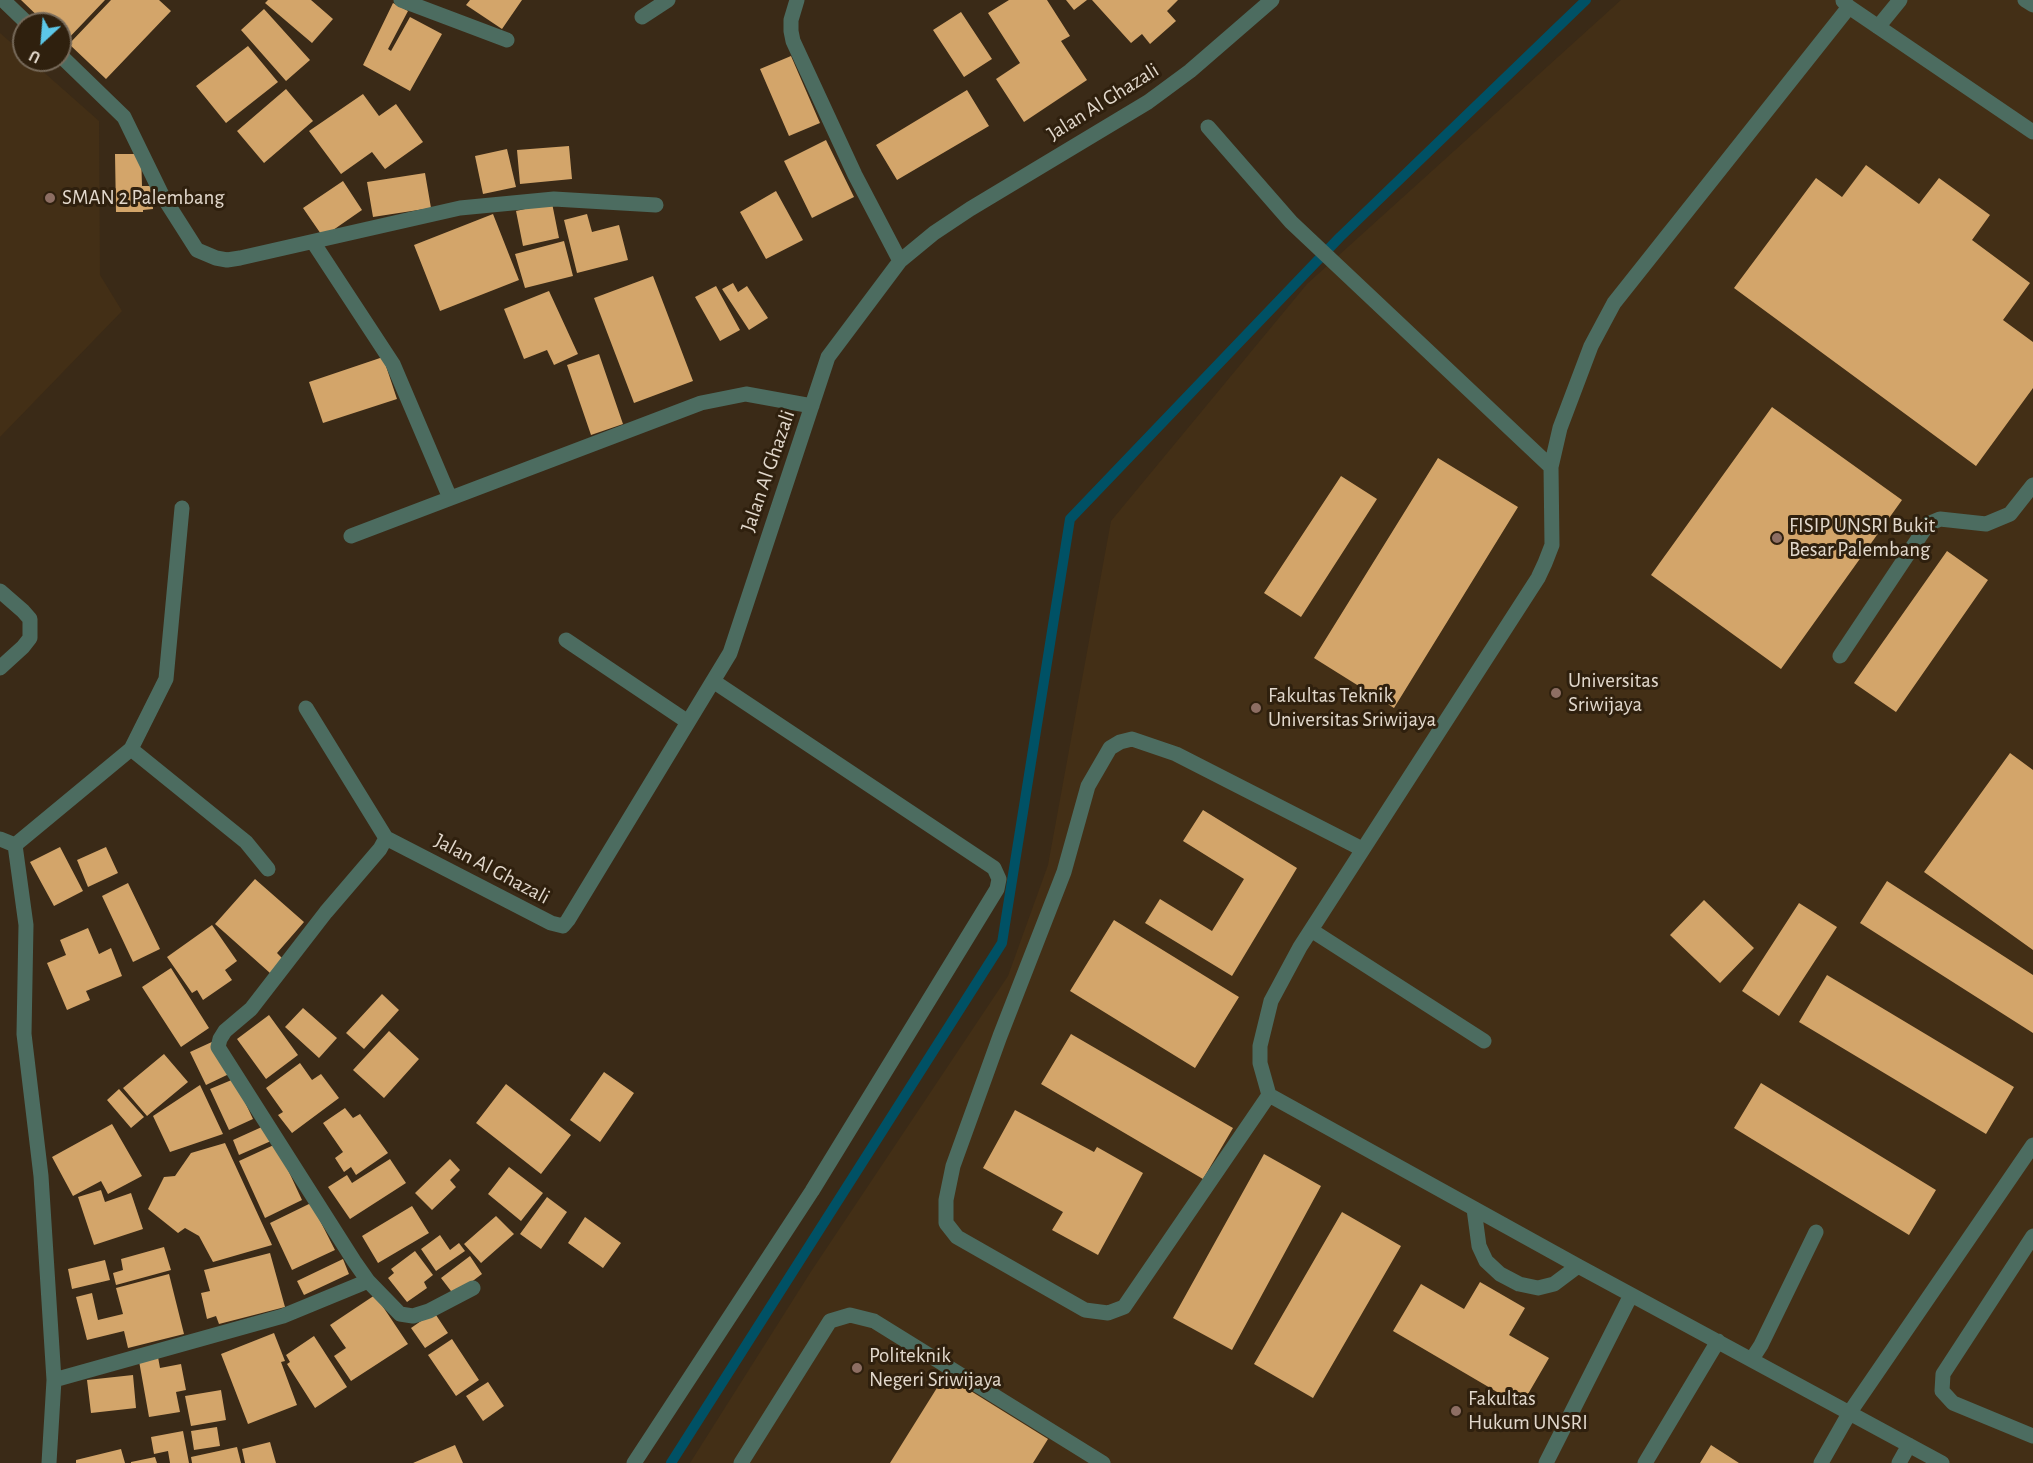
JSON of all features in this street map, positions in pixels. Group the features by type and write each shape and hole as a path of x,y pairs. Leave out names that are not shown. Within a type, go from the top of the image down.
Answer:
{"street":[{"path":"3,0 16,12"},
{"path":"401,0 507,40"},
{"path":"642,17 668,0"},
{"path":"797,0 791,20 793,41 855,175 900,261"},
{"name":"Jalan Al Ghazali","path":"386,838 551,923 562,926 568,920 730,653 828,357 900,261 934,233 970,209 1148,102 1190,71 1272,0"},
{"path":"1878,27 1900,0"},
{"path":"2025,0 2033,5"},
{"path":"1942,1463 1269,1095 1260,1063 1260,1046 1271,1001 1311,930 1538,578 1552,544 1551,468 1560,429 1591,346 1614,303 1846,4 2033,132"},
{"path":"72,67 124,117 162,195 197,250 216,258 227,260 460,208 554,199 656,205"},
{"path":"1208,127 1292,222 1551,468"},
{"path":"313,242 393,364 450,498"},
{"path":"351,536 701,403 746,394 812,406"},
{"path":"1840,656 1928,524 1940,519 1986,524 2010,514 2033,485"},
{"path":"15,845 131,749 166,678 182,508"},
{"path":"0,591 30,619 30,638 0,668"},
{"path":"567,640 688,722"},
{"path":"634,1463 812,1191 997,889 999,879 994,868 713,681"},
{"path":"306,708 386,838 380,849 326,912 251,1009 225,1031 218,1047 354,1261 400,1314 413,1316 429,1311 473,1288"},
{"path":"1269,1095 1124,1307 1108,1313 1085,1311 957,1237 946,1223 946,1200 953,1166 1064,872 1088,786 1110,748 1119,742 1132,739 1176,754 1362,849"},
{"path":"131,749 246,842 268,869"},
{"path":"0,839 15,845"},
{"path":"15,845 26,925 24,1034 41,1176 54,1380 49,1463"},
{"path":"1311,930 1484,1041"},
{"path":"1821,1463 1850,1412 2033,1145"},
{"path":"1474,1209 1482,1253 1486,1261 1509,1279 1519,1284 1538,1288 1554,1284 1578,1266"},
{"path":"1752,1359 1761,1346 1816,1232"},
{"path":"2033,1236 1943,1374 1942,1391 1953,1403 2033,1436"},
{"path":"54,1380 284,1316 369,1281"},
{"path":"1546,1463 1631,1294"},
{"path":"741,1463 830,1321 850,1315 874,1321 1103,1463"},
{"path":"1645,1463 1718,1341"},
{"path":"1899,1463 1909,1445"}],"shaded area":[{"name":"Universitas Sriwijaya","path":"1621,0 2033,0 2033,1463 690,1463 810,1273 1008,976 1048,865 1111,521 1307,284"},
{"name":"SMAN 2 Palembang","path":"0,33 12,44 12,72 44,72 99,121 100,275 122,311 0,437"}],"building":[{"path":"21,0 105,0 72,35 72,12 34,12"},
{"path":"111,0 159,0 171,11 106,79 72,47 72,41"},
{"path":"268,0 311,0 333,19 312,43 265,3"},
{"path":"470,0 522,0 502,29 466,5"},
{"path":"1009,0 1047,0 1070,36 1061,41 1087,80 1024,122 996,79 1020,63 988,13"},
{"path":"1066,0 1087,0 1074,10"},
{"path":"1092,0 1178,0 1167,11 1176,21 1150,44 1142,34 1131,43"},
{"path":"393,3 408,11 388,49 391,51 410,17 442,34 410,91 363,65"},
{"path":"264,9 310,60 286,81 241,30"},
{"path":"961,12 992,59 964,77 933,30"},
{"path":"248,46 278,82 226,123 196,86"},
{"path":"791,56 820,123 789,136 760,69"},
{"path":"286,89 313,121 264,163 237,131"},
{"path":"967,90 989,126 897,180 876,145"},
{"path":"363,94 379,116 396,104 423,142 385,169 372,152 341,174 309,131"},
{"path":"826,140 854,197 812,218 784,161"},
{"path":"569,146 572,179 520,184 517,150"},
{"path":"507,149 516,187 483,194 475,156"},
{"path":"115,154 141,154 142,186 152,186 153,209 143,210 143,212 116,212"},
{"path":"1866,165 1919,204 1939,178 1990,215 1972,240 2030,283 2003,320 2033,342 2033,388 1976,466 1734,288 1816,178 1842,197"},
{"path":"425,173 431,208 373,217 367,182"},
{"path":"343,181 362,210 323,237 303,208"},
{"path":"776,191 803,240 766,259 740,212"},
{"path":"552,203 559,238 523,246 516,211"},
{"path":"493,214 519,280 440,311 414,245"},
{"path":"587,214 592,232 619,225 628,260 577,273 564,220"},
{"path":"564,241 573,276 525,288 515,254"},
{"path":"653,276 693,381 634,403 594,298"},
{"path":"733,283 738,292 747,286 768,318 749,330 722,289"},
{"path":"716,286 740,330 720,341 695,297"},
{"path":"549,291 578,354 554,365 547,350 524,359 504,309"},
{"path":"599,354 623,424 591,435 567,365"},
{"path":"383,357 397,399 323,423 309,382"},
{"name":"FISIP UNSRI Bukit Besar Palembang","path":"1772,407 1902,500 1781,669 1651,575"},
{"path":"1438,458 1518,507 1394,708 1314,658"},
{"path":"1341,476 1377,499 1301,617 1264,593"},
{"path":"1947,551 1988,580 1896,712 1854,683"},
{"path":"2010,753 2033,770 2033,950 1924,872"},
{"path":"1203,810 1297,868 1232,976 1145,923 1160,899 1212,931 1244,879 1183,841"},
{"path":"60,847 83,891 54,906 30,862"},
{"path":"106,847 118,873 88,887 77,860"},
{"path":"255,879 304,922 277,953 283,959 270,973 215,924"},
{"path":"1887,881 2033,975 2033,1033 1860,923"},
{"path":"128,883 160,949 133,962 102,896"},
{"path":"1704,900 1754,948 1720,983 1670,935"},
{"path":"1799,903 1837,927 1779,1016 1742,991"},
{"path":"1114,920 1239,997 1195,1068 1070,991"},
{"path":"212,925 237,961 225,970 232,980 203,1000 197,990 192,993 167,957"},
{"path":"88,928 99,954 111,948 122,976 86,991 90,1000 67,1010 47,963 66,955 60,940"},
{"path":"171,968 209,1028 181,1047 142,987"},
{"path":"1827,975 2014,1087 1986,1134 1799,1022"},
{"path":"382,994 399,1010 364,1049 346,1033"},
{"path":"303,1008 337,1038 319,1058 285,1027"},
{"path":"269,1015 298,1055 266,1079 237,1039"},
{"path":"389,1031 419,1059 384,1098 353,1070"},
{"path":"1071,1034 1233,1128 1203,1179 1041,1084"},
{"path":"214,1041 229,1074 206,1085 190,1052"},
{"path":"164,1054 188,1082 147,1116 123,1088"},
{"path":"300,1063 312,1080 321,1074 339,1098 292,1133 278,1115 283,1112 266,1088"},
{"path":"604,1072 634,1093 600,1142 570,1120"},
{"path":"234,1079 253,1119 229,1130 210,1089"},
{"path":"1761,1083 1936,1190 1909,1235 1734,1128"},
{"path":"506,1084 571,1135 541,1174 476,1123"},
{"path":"200,1085 223,1134 170,1152 153,1116"},
{"path":"119,1089 144,1117 131,1128 107,1100"},
{"path":"345,1108 353,1118 360,1114 388,1153 356,1175 351,1167 344,1172 335,1158 343,1152 323,1123"},
{"path":"1015,1110 1094,1152 1097,1147 1143,1173 1098,1255 1052,1230 1063,1212 983,1168"},
{"path":"112,1124 142,1176 108,1194 101,1181 73,1196 52,1157"},
{"path":"264,1126 271,1141 239,1155 233,1140"},
{"path":"225,1143 272,1245 213,1262 199,1236 185,1228 178,1233 148,1209 164,1177 175,1176 191,1153"},
{"path":"276,1144 302,1200 265,1218 239,1161"},
{"path":"1264,1154 1321,1186 1232,1350 1173,1318"},
{"path":"390,1159 406,1183 350,1219 328,1187 347,1175 352,1183"},
{"path":"450,1159 460,1170 450,1180 456,1187 432,1210 415,1193"},
{"path":"509,1167 543,1193 521,1221 488,1194"},
{"path":"101,1190 105,1202 131,1193 143,1229 94,1245 78,1197"},
{"path":"547,1197 567,1212 541,1249 520,1234"},
{"path":"311,1203 335,1250 292,1270 270,1223"},
{"path":"412,1206 429,1233 378,1263 362,1236"},
{"path":"1342,1212 1401,1246 1313,1398 1254,1364"},
{"path":"496,1216 514,1234 481,1263 464,1244"},
{"path":"585,1217 621,1243 603,1268 568,1243"},
{"path":"440,1235 450,1250 459,1243 465,1251 436,1271 421,1249"},
{"path":"164,1247 171,1270 116,1285 113,1273 123,1270 121,1259"},
{"path":"415,1251 433,1275 424,1282 427,1288 407,1302 388,1278 394,1273 391,1269"},
{"path":"270,1253 285,1307 219,1324 216,1316 207,1319 201,1293 210,1291 204,1270"},
{"path":"470,1256 482,1274 454,1295 441,1278"},
{"path":"343,1259 349,1274 304,1295 297,1281"},
{"path":"105,1260 110,1280 72,1289 68,1269"},
{"path":"169,1274 184,1334 128,1348 124,1331 87,1340 76,1297 92,1293 98,1320 123,1314 116,1288"},
{"path":"1480,1282 1525,1308 1509,1335 1549,1358 1521,1406 1393,1331 1421,1284 1464,1309"},
{"path":"375,1295 408,1344 351,1381 334,1356 346,1348 330,1325"},
{"path":"434,1312 448,1333 425,1348 411,1328"},
{"path":"274,1333 285,1361 281,1362 297,1405 248,1424 221,1354"},
{"path":"314,1336 347,1387 315,1408 287,1364 290,1362 286,1355"},
{"path":"452,1339 479,1380 456,1396 428,1355"},
{"path":"158,1357 160,1368 181,1364 186,1390 176,1392 180,1412 149,1417 139,1361"},
{"path":"133,1375 136,1408 91,1413 87,1380"},
{"path":"945,1375 1048,1439 1033,1463 890,1463"},
{"path":"488,1382 504,1406 483,1421 466,1396"},
{"path":"221,1390 226,1420 191,1426 185,1396"},
{"path":"217,1427 220,1446 194,1450 191,1431"},
{"path":"183,1431 189,1463 170,1463 168,1451 154,1454 151,1437"},
{"path":"270,1442 276,1463 245,1463 242,1449"},
{"path":"455,1445 463,1463 413,1463"},
{"path":"1711,1445 1739,1463 1700,1463"},
{"path":"237,1447 241,1463 192,1463 191,1457"},
{"path":"121,1449 125,1463 76,1463 76,1460"},
{"path":"155,1457 157,1463 131,1463 131,1462"}],"waterway":[{"path":"671,1463 1002,943 1070,519 1340,237 1586,0"}],"place":[{"name":"SMAN 2 Palembang","path":"50,198"},
{"name":"FISIP UNSRI Bukit Besar Palembang","path":"1777,538"},
{"name":"Universitas Sriwijaya","path":"1556,693"},
{"name":"Fakultas Teknik Universitas Sriwijaya","path":"1256,708"},
{"name":"Politeknik Negeri Sriwijaya","path":"857,1368"},
{"name":"Fakultas Hukum UNSRI","path":"1456,1411"}]}
